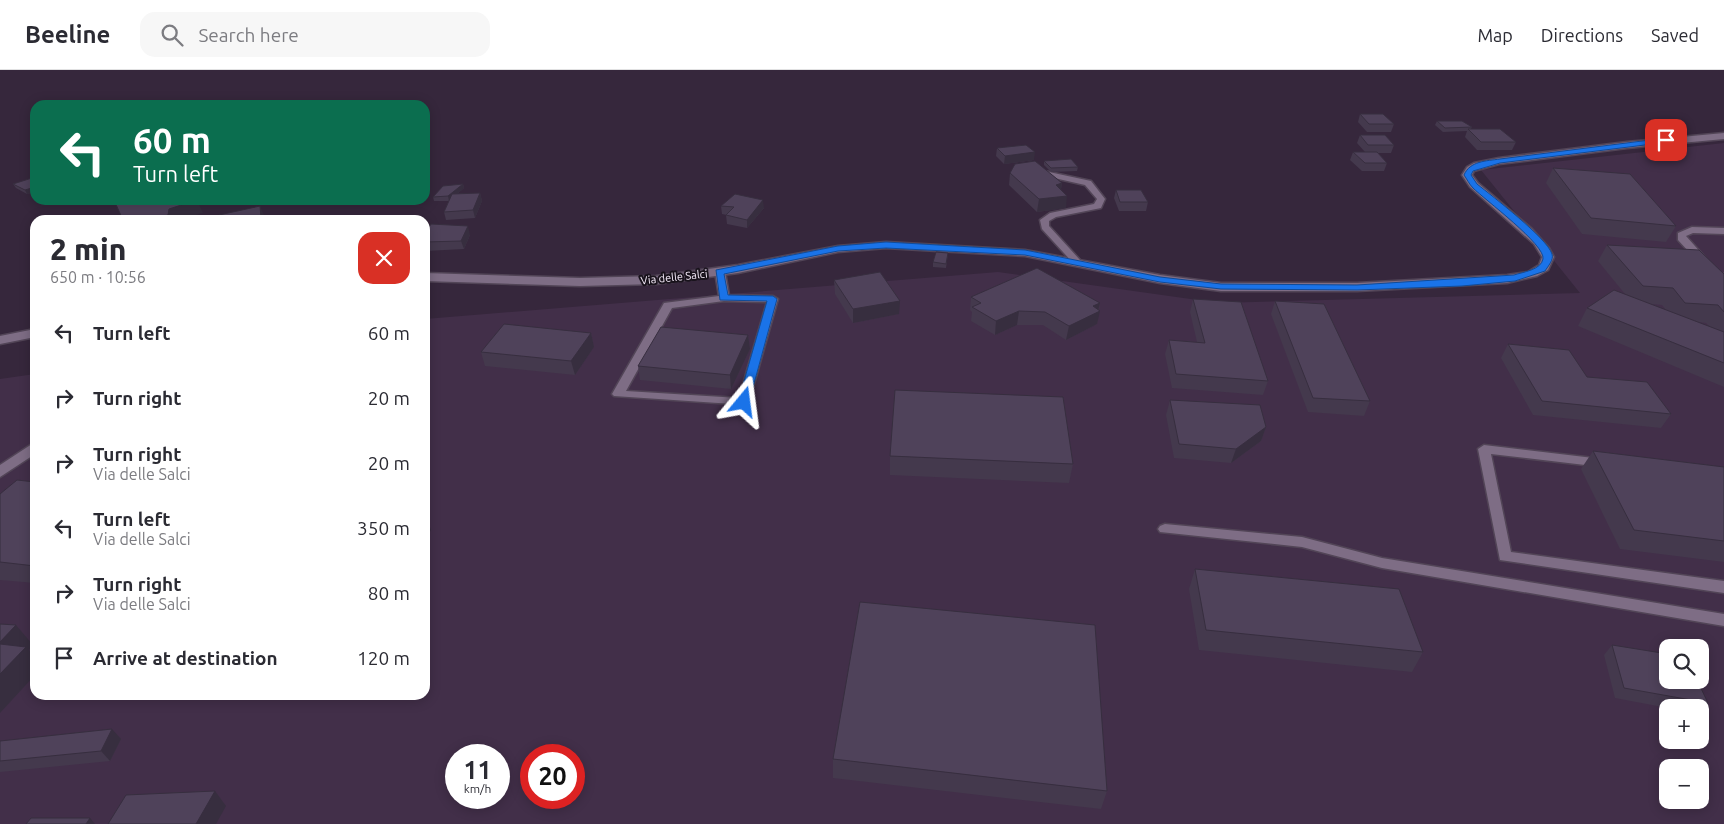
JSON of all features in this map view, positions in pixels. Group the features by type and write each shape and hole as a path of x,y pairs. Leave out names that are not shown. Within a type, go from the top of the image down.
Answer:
{"street":[{"name":"Via delle Salci","path":"430,277 614,282 656,280 720,272 838,249 875,245 995,250 1077,262 1176,282 1246,288 1415,285 1523,276 1542,269 1548,259 1547,252 1532,235 1474,185 1468,175 1470,169 1490,162 1724,136"},
{"path":"0,340 30,334"},
{"path":"0,472 30,451"}],"lane":[{"path":"1028,164 1046,175 1077,179 1091,184 1101,199 1098,206 1052,215 1044,220 1045,227 1077,262"},
{"path":"1724,231 1692,230 1681,235 1683,240 1716,276 1724,277"},
{"path":"720,272 724,298"},
{"path":"724,298 773,299 744,402 618,394 668,305 724,298"},
{"path":"1618,465 1484,449 1505,556 1724,587"},
{"path":"1165,529 1302,542 1382,563 1724,620"}],"shaded area":[{"path":"1724,143 1724,824 0,824 0,379 30,375 30,700 430,700 430,319 998,272 1219,303 1580,293 1481,170"}],"building":[{"path":"1360,114 1383,114 1394,124 1369,124"},
{"path":"1437,121 1462,121 1472,127 1445,128"},
{"path":"1468,129 1500,129 1516,142 1481,142"},
{"path":"1360,135 1385,135 1394,145 1368,145"},
{"path":"1026,145 1035,152 1005,156 997,148"},
{"path":"1353,152 1377,152 1387,163 1365,163"},
{"path":"1071,159 1078,167 1051,168 1044,161"},
{"path":"1035,161 1062,183 1056,185 1067,196 1039,199 1010,173 1015,164"},
{"path":"1553,168 1630,174 1676,226 1591,218"},
{"path":"30,179 30,188 25,190 13,184"},
{"path":"463,184 448,196 433,197 443,186"},
{"path":"1116,190 1141,190 1148,202 1120,202"},
{"path":"480,193 473,210 444,212 452,194"},
{"path":"735,194 763,200 747,220 726,215 734,207 721,206"},
{"path":"116,205 181,205 169,209 168,215 121,215"},
{"path":"260,206 261,215 219,215"},
{"path":"431,224 468,226 461,241 430,242"},
{"path":"1607,245 1699,250 1724,274 1724,312 1718,305 1685,303 1673,288 1643,286"},
{"path":"936,252 948,253 946,264 933,262"},
{"path":"1037,268 1100,303 1093,306 1100,311 1069,326 1045,312 1019,311 996,321 972,307 981,303 971,297"},
{"path":"880,272 900,301 853,309 834,280"},
{"path":"1614,290 1724,332 1724,363 1587,308"},
{"path":"1193,299 1241,302 1268,381 1176,374 1169,340 1205,343"},
{"path":"1275,301 1324,304 1370,401 1313,398"},
{"path":"504,324 591,333 571,361 481,352"},
{"path":"661,327 748,335 730,375 638,366"},
{"path":"1508,344 1569,350 1587,377 1647,382 1671,414 1542,401"},
{"path":"895,390 1063,397 1073,464 890,456"},
{"path":"1170,400 1260,405 1266,427 1236,449 1179,444"},
{"path":"1593,451 1724,467 1724,541 1634,530"},
{"path":"17,480 30,481 30,565 0,562 0,494"},
{"path":"1195,569 1399,589 1423,652 1206,630"},
{"path":"860,602 1095,625 1107,791 833,759"},
{"path":"0,624 16,625 0,642"},
{"path":"0,644 26,647 0,674"},
{"path":"1612,645 1659,653 1659,689 1701,689 1706,699 1686,699 1624,688"},
{"path":"112,729 101,751 0,761 0,741"},
{"path":"215,791 196,824 108,824 126,795"},
{"path":"31,818 90,818 86,824 26,824"}],"route":[{"path":"744,402 773,299 724,298 720,272 838,249 886,245 1025,253 1058,258 1146,277 1221,287 1357,288 1462,283 1515,278 1529,275 1542,269 1548,259 1547,252 1542,244 1474,185 1468,178 1470,169 1500,161 1666,140"}]}
